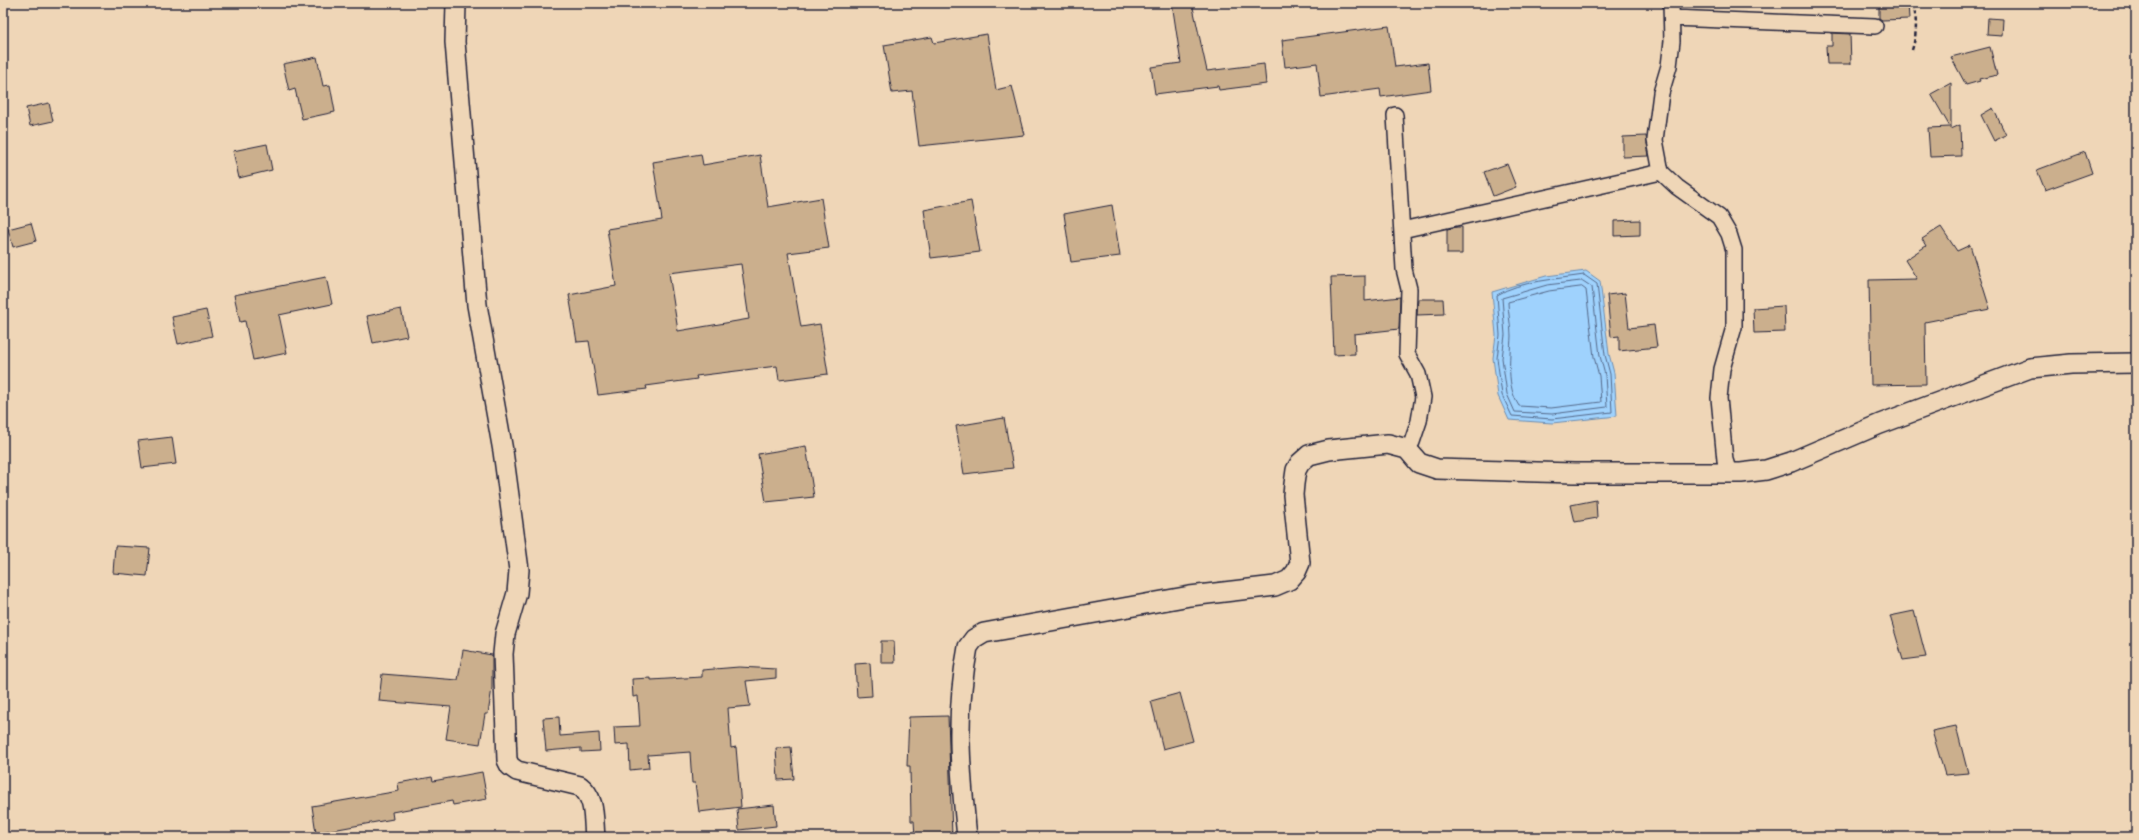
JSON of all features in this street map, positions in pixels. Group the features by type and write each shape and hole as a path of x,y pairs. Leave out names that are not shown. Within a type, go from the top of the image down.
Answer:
{"street":[{"path":"456,3 455,42 477,305 503,450 519,570 516,593 505,634 503,654 507,760 510,766 517,771 580,786 588,792 592,799 595,837"},
{"path":"1671,3 1672,18 1669,66 1661,92 1655,140 1661,172 1677,187 1719,217 1729,234 1734,250 1734,327 1722,369 1719,398 1720,426 1724,460 1729,473"},
{"path":"1672,18 1876,26"},
{"path":"1395,115 1404,269 1409,289 1408,354 1418,374 1423,397 1419,421 1412,442 1407,449"},
{"path":"1402,230 1661,172"},
{"path":"967,837 960,772 959,713 968,646 974,639 984,633 1137,604 1275,586 1289,580 1296,572 1300,563 1293,495 1296,470 1300,463 1309,455 1329,450 1388,444 1407,449 1419,463 1437,469 1574,473 1729,473 1766,470 1791,462 1873,427 2030,368 2072,364 2136,363"}],"path":[{"path":"1912,50 1916,39 1917,26 1913,3"}],"water":[{"path":"1586,271 1600,281 1609,354 1614,373 1617,416 1552,423 1509,420 1498,396 1493,358 1496,335 1492,292 1546,276"}],"building":[{"path":"1172,3 1192,3 1207,71 1264,64 1266,84 1219,90 1218,86 1155,94 1151,67 1181,63"},
{"path":"1879,3 1908,3 1909,19 1882,20 1879,18"},
{"path":"1988,18 2003,19 2002,36 1987,35"},
{"path":"1389,26 1395,67 1428,63 1431,90 1381,97 1380,89 1321,97 1317,63 1285,67 1282,40"},
{"path":"1832,33 1850,34 1851,64 1827,64 1826,46 1832,46"},
{"path":"987,34 996,90 1012,86 1024,135 919,146 912,91 892,93 884,45 932,37 934,43"},
{"path":"1990,47 1997,75 1979,79 1980,81 1966,85 1951,57"},
{"path":"317,57 323,86 330,85 335,112 302,119 295,89 289,91 283,64"},
{"path":"1951,83 1951,129 1960,125 1961,156 1930,157 1928,128 1950,127 1931,94"},
{"path":"49,103 53,121 30,126 26,108"},
{"path":"1993,108 2006,135 1994,141 1981,115"},
{"path":"1646,136 1649,156 1623,157 1623,137"},
{"path":"267,144 272,170 239,178 233,151"},
{"path":"2085,152 2092,173 2045,190 2037,170"},
{"path":"701,154 703,165 760,155 768,207 821,198 829,248 788,253 801,327 820,324 828,374 779,380 777,366 696,376 697,379 646,386 647,389 598,395 589,341 577,342 569,295 616,286 607,229 662,220 653,162","holes":["741,264 749,319 678,331 669,273"]},
{"path":"1507,164 1516,187 1493,196 1484,172"},
{"path":"971,201 980,252 931,258 924,210"},
{"path":"1112,205 1120,256 1071,262 1064,214"},
{"path":"1640,220 1640,235 1614,236 1614,221"},
{"path":"31,223 36,241 13,247 8,229"},
{"path":"1462,227 1462,254 1447,254 1447,229"},
{"path":"1941,227 1957,251 1970,245 1990,309 1925,322 1926,384 1871,385 1869,280 1917,279 1905,260 1926,246 1922,239"},
{"path":"1365,276 1365,301 1400,297 1399,329 1354,334 1355,354 1334,355 1331,277"},
{"path":"326,277 332,304 279,315 287,353 253,360 245,321 240,322 234,295"},
{"path":"1625,293 1629,328 1654,325 1657,347 1619,351 1619,336 1611,337 1607,295"},
{"path":"1418,299 1443,299 1444,314 1417,315"},
{"path":"1784,306 1785,332 1754,333 1753,308"},
{"path":"401,309 407,336 373,343 367,316"},
{"path":"206,310 212,336 178,344 172,317"},
{"path":"1004,418 1013,468 964,474 956,426"},
{"path":"172,437 176,464 142,468 138,441"},
{"path":"806,446 814,497 766,502 758,454"},
{"path":"1596,500 1597,518 1575,522 1571,505"},
{"path":"115,546 150,548 147,576 113,573"},
{"path":"1914,611 1926,657 1903,660 1890,616"},
{"path":"881,641 894,641 895,663 881,663"},
{"path":"463,650 492,655 492,688 488,714 485,714 480,744 446,739 451,707 379,701 382,674 458,680"},
{"path":"870,663 872,696 857,697 855,664"},
{"path":"739,667 776,669 776,678 746,681 750,706 728,708 731,748 736,747 741,807 699,812 695,783 692,783 690,752 648,755 649,768 630,770 629,744 615,745 614,727 640,726 638,696 633,697 632,679 651,678 651,680 702,677 702,670"},
{"path":"1180,693 1193,741 1163,749 1151,701"},
{"path":"948,716 952,837 915,837 914,821 911,821 910,766 907,766 909,717"},
{"path":"559,717 560,736 599,733 600,751 581,752 581,748 546,751 543,718"},
{"path":"1956,726 1968,773 1945,775 1932,731"},
{"path":"791,747 794,779 778,780 776,748"},
{"path":"482,772 487,799 453,805 452,801 392,812 393,819 316,833 312,806 399,791 398,783 432,777 433,781"},
{"path":"774,805 776,826 739,830 737,809"}]}
